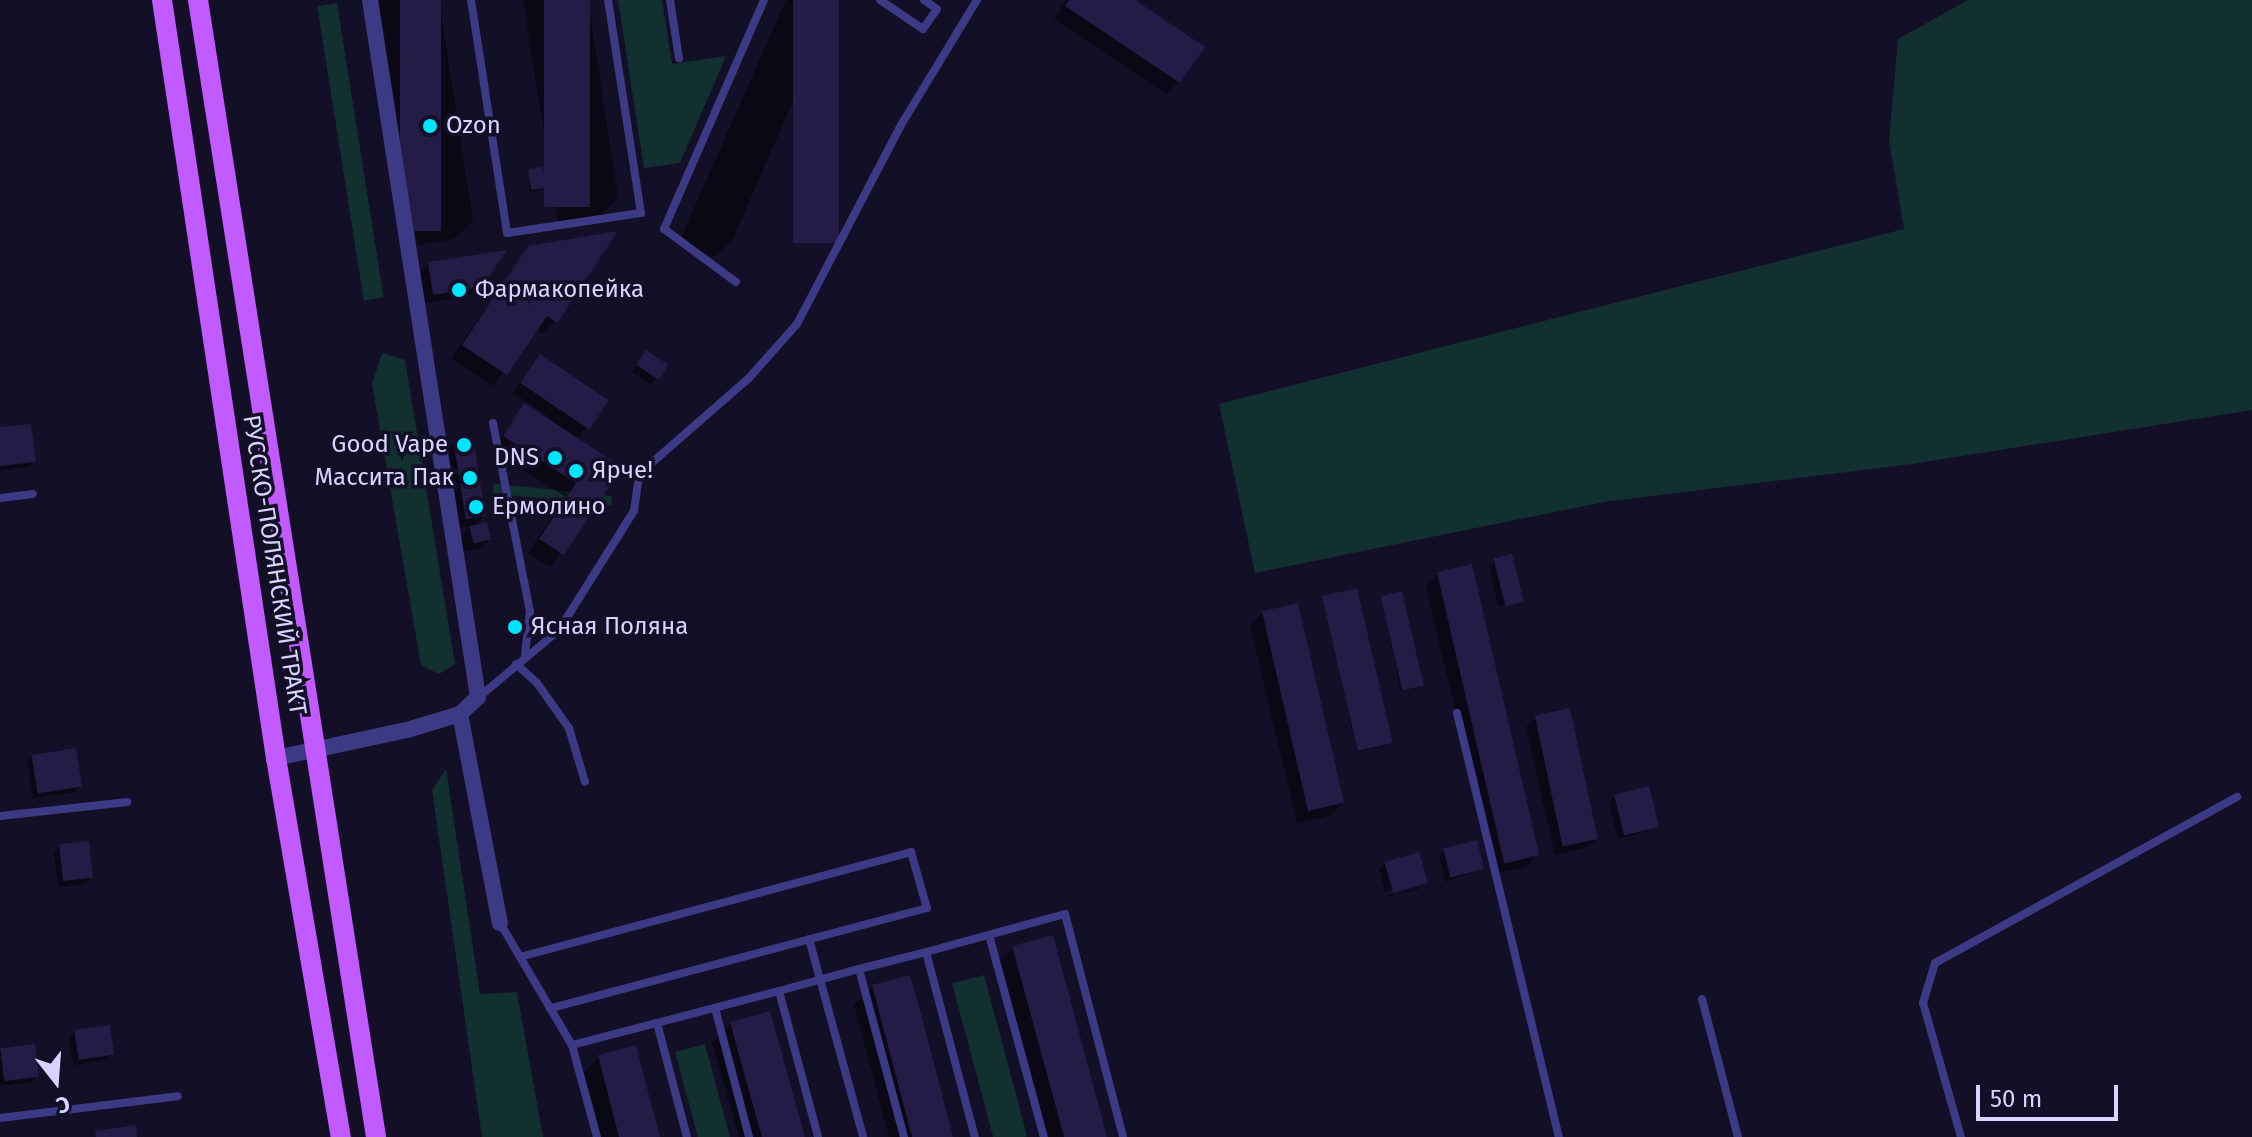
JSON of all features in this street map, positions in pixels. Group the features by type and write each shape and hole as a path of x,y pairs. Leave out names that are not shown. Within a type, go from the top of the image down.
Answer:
{"main road":[{"name":"РУССКО-ПОЛЯНСКИЙ ТРАКТ","path":"162,0 276,758 341,1137"},
{"name":"РУССКО-ПОЛЯНСКИЙ ТРАКТ","path":"198,0 312,752 376,1137"}],"street":[{"path":"276,758 312,752 460,714 478,697 370,0"},
{"path":"460,714 500,923"}],"lane":[{"path":"471,0 507,233 641,213 608,0"},
{"path":"670,0 679,58"},
{"path":"736,282 664,229 764,0"},
{"path":"880,0 923,29 937,9 924,0"},
{"path":"478,697 559,630 634,511 639,474 749,378 797,324 901,125 977,0"},
{"path":"493,423 530,611 525,656"},
{"path":"0,498 33,494"},
{"path":"516,664 537,683 569,728 585,782"},
{"path":"1457,713 1559,1137"},
{"path":"1961,1137 1923,1003 1935,963 2237,797"},
{"path":"0,816 127,802"},
{"path":"520,957 911,852 927,908 550,1008"},
{"path":"572,1045 1065,914 1123,1137"},
{"path":"500,923 572,1045 597,1137"},
{"path":"989,935 1044,1137"},
{"path":"809,939 863,1137"},
{"path":"926,952 975,1137"},
{"path":"859,969 904,1137"},
{"path":"779,991 818,1137"},
{"path":"1702,999 1738,1137"},
{"path":"715,1008 749,1137"},
{"path":"657,1023 687,1137"},
{"path":"0,1118 178,1096"}],"green space":[{"path":"618,0 662,0 672,64 726,56 680,163 644,168"},
{"path":"1968,0 2252,0 2252,410 1912,464 1604,502 1255,573 1219,404 1904,229 1889,140 1898,39"},
{"path":"337,3 384,297 364,300 317,6"},
{"path":"382,353 405,360 455,664 439,674 421,665 372,384"},
{"path":"494,484 612,496 611,506 493,494"},
{"path":"446,769 480,994 517,992 543,1137 482,1137 432,790"},
{"path":"984,975 1027,1136 993,1137 952,984"},
{"path":"705,1044 730,1137 698,1137 675,1052"}],"building":[{"path":"400,0 441,0 441,231 400,231"},
{"path":"544,0 590,0 590,207 544,207"},
{"path":"793,0 839,0 839,243 793,243"},
{"path":"1069,0 1135,0 1205,47 1180,83 1065,6"},
{"path":"543,167 546,188 531,190 528,169"},
{"path":"618,231 557,323 547,316 507,375 462,345 528,246"},
{"path":"507,250 482,287 433,295 428,262"},
{"path":"646,350 669,365 659,380 636,365"},
{"path":"540,354 609,400 589,429 520,383"},
{"path":"524,403 622,467 564,555 539,539 576,483 503,436"},
{"path":"31,424 36,462 0,466 0,427"},
{"path":"473,437 486,516 466,519 453,440"},
{"path":"487,522 491,540 474,544 469,526"},
{"path":"1512,554 1524,602 1505,606 1494,559"},
{"path":"1472,564 1539,855 1504,863 1437,572"},
{"path":"1357,588 1393,743 1358,751 1322,596"},
{"path":"1402,591 1424,686 1402,690 1381,596"},
{"path":"1298,603 1344,803 1308,811 1262,611"},
{"path":"1570,708 1598,839 1563,847 1535,715"},
{"path":"76,748 82,787 38,794 32,755"},
{"path":"1649,786 1659,827 1624,835 1614,795"},
{"path":"1477,840 1484,869 1450,878 1443,848"},
{"path":"89,841 93,878 63,881 59,844"},
{"path":"1419,852 1428,883 1393,893 1384,862"},
{"path":"1053,935 1107,1137 1064,1137 1012,946"},
{"path":"910,975 953,1137 912,1137 872,985"},
{"path":"770,1011 805,1137 762,1137 740,1059 730,1022"},
{"path":"110,1025 114,1055 79,1060 74,1030"},
{"path":"35,1044 39,1077 4,1081 0,1048"},
{"path":"636,1045 660,1137 619,1137 598,1055"},
{"path":"136,1125 137,1137 96,1137 95,1131"}],"place":[{"name":"Ozon","path":"430,126"},
{"name":"Фармакопейка","path":"459,290"},
{"name":"Good Vape","path":"464,445"},
{"name":"DNS","path":"555,458"},
{"name":"Ярче!","path":"576,471"},
{"name":"Массита Пак","path":"470,478"},
{"name":"Ермолино","path":"476,507"},
{"name":"Ясная Поляна","path":"515,627"}]}
